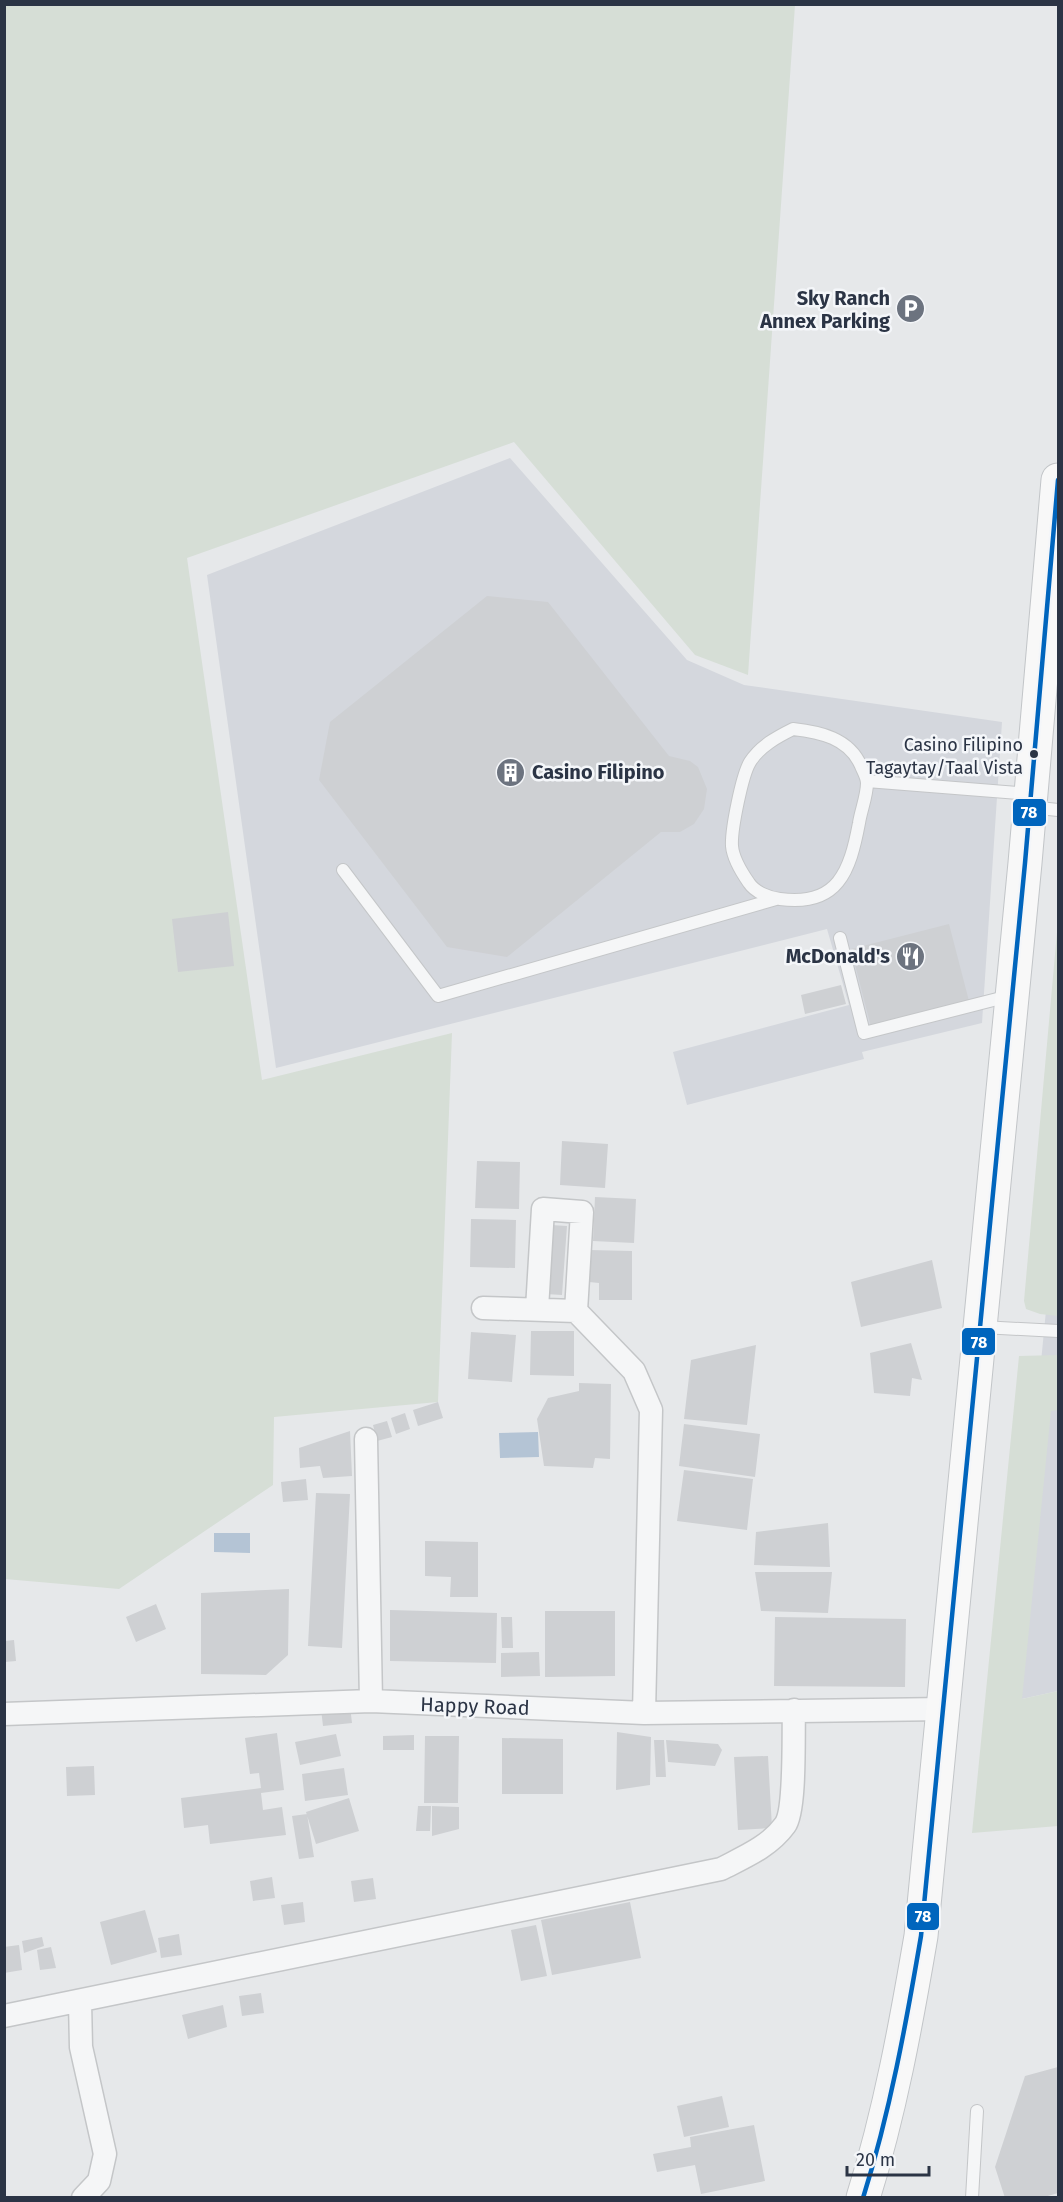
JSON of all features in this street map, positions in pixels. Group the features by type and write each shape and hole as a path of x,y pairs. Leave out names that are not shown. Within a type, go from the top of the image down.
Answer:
{"main road":[{"path":"863,2198 879,2148 904,2037 921,1936 945,1709 979,1327 1012,995 1040,804 1059,480"}],"street":[{"path":"537,1309 543,1209 582,1212 576,1311"},
{"path":"483,1308 576,1311 634,1371 651,1410 644,1713"},
{"path":"366,1439 371,1701"},
{"name":"Happy Road","path":"4,1714 371,1701 644,1713 945,1709"},
{"path":"4,2016 721,1869 762,1848 786,1823 792,1782 794,1710"},
{"path":"80,2001 81,2047 105,2154 99,2181 83,2198"}],"lane":[{"path":"793,729 821,732 843,743 857,758 867,781 852,860 840,880 821,896 798,902 776,899 754,890 742,872 732,846 742,784 750,761 770,740 793,729"},
{"path":"867,781 1040,804"},
{"path":"343,870 438,996 776,899"},
{"path":"840,938 864,1033 1012,995"},
{"path":"979,1327 1059,1331"},
{"path":"972,2198 978,2111"}],"shaded area":[{"path":"4,5 795,5 748,675 695,655 514,442 187,558 262,1080 452,1033 438,1402 274,1417 273,1485 119,1589 5,1579"},
{"path":"510,458 687,660 744,685 1002,722 982,1023 862,1052 864,1059 687,1105 673,1052 849,1005 827,929 276,1068 207,575"},
{"path":"1058,921 1058,1316 1040,1314 1026,1309 1024,1301"},
{"path":"1058,1188 1058,1691 1008,1702 1044,1331"},
{"path":"1058,1355 1058,1410 1051,1411 1022,1699 1058,1691 1058,1826 972,1833 1019,1356"}],"water":[{"path":"538,1432 539,1457 500,1458 499,1433"},
{"path":"214,1533 250,1533 250,1553 214,1552"}],"building":[{"name":"Casino Filipino","path":"487,596 548,602 669,756 690,761 698,767 707,789 704,809 694,824 680,832 661,832 507,957 447,947 319,780 330,722"},
{"path":"228,912 234,966 178,972 172,919"},
{"path":"949,924 969,1001 871,1027 851,949"},
{"path":"841,985 846,1004 805,1014 801,995"},
{"path":"562,1141 608,1144 605,1188 560,1185"},
{"path":"477,1161 520,1162 519,1209 475,1208"},
{"path":"595,1197 636,1199 634,1243 593,1241"},
{"path":"471,1219 516,1220 515,1268 470,1267"},
{"path":"551,1225 567,1226 562,1295 546,1294"},
{"path":"589,1250 632,1251 632,1300 599,1300 599,1283 589,1282"},
{"path":"932,1260 942,1308 861,1327 851,1282"},
{"path":"531,1331 574,1331 574,1376 530,1375"},
{"path":"471,1332 516,1335 512,1382 468,1379"},
{"path":"911,1343 922,1380 912,1378 910,1396 874,1393 870,1353"},
{"path":"756,1345 747,1425 684,1419 691,1360"},
{"path":"579,1383 611,1384 610,1459 595,1458 593,1468 544,1466 537,1419 548,1398 579,1391"},
{"path":"438,1402 443,1418 418,1426 413,1410"},
{"path":"405,1413 410,1429 396,1434 391,1418"},
{"path":"387,1421 392,1437 377,1441 373,1425"},
{"path":"684,1424 760,1434 755,1477 679,1466"},
{"path":"350,1431 352,1476 323,1478 320,1466 300,1468 299,1448"},
{"path":"684,1470 753,1479 747,1530 677,1521"},
{"path":"306,1479 308,1500 283,1502 281,1482"},
{"path":"316,1493 350,1494 342,1648 308,1646"},
{"path":"828,1523 830,1567 754,1565 756,1532"},
{"path":"425,1541 478,1542 478,1597 450,1597 451,1577 425,1576"},
{"path":"755,1572 832,1572 828,1613 761,1611"},
{"path":"289,1589 288,1655 266,1675 201,1674 201,1593"},
{"path":"156,1604 166,1629 136,1642 126,1617"},
{"path":"390,1610 497,1613 496,1663 390,1661"},
{"path":"545,1611 615,1611 615,1676 545,1677"},
{"path":"501,1617 512,1617 513,1648 502,1648"},
{"path":"775,1617 906,1619 905,1687 774,1686"},
{"path":"14,1640 16,1661 5,1662 5,1641"},
{"path":"539,1652 540,1676 501,1677 501,1653"},
{"path":"350,1706 352,1723 323,1726 321,1709"},
{"path":"617,1732 651,1737 650,1785 616,1790"},
{"path":"277,1733 284,1790 261,1793 263,1810 282,1807 286,1835 210,1844 208,1825 184,1828 181,1798 261,1788 259,1773 250,1774 245,1738"},
{"path":"336,1734 341,1756 300,1765 295,1742"},
{"path":"414,1735 414,1750 383,1750 383,1736"},
{"path":"425,1736 459,1736 458,1803 424,1803"},
{"path":"502,1738 563,1739 563,1794 502,1794"},
{"path":"654,1740 664,1740 666,1777 656,1777"},
{"path":"666,1740 718,1744 722,1750 715,1766 668,1762"},
{"path":"768,1756 772,1828 738,1830 734,1757"},
{"path":"94,1766 95,1795 67,1796 66,1767"},
{"path":"344,1768 348,1795 305,1801 302,1774"},
{"path":"349,1798 359,1831 316,1844 306,1812"},
{"path":"418,1806 431,1806 430,1831 416,1831"},
{"path":"432,1806 459,1807 459,1829 432,1836"},
{"path":"307,1814 314,1857 299,1859 292,1816"},
{"path":"272,1877 275,1898 253,1901 250,1881"},
{"path":"373,1878 376,1899 354,1902 351,1881"},
{"path":"303,1902 305,1922 284,1925 281,1905"},
{"path":"630,1902 641,1958 552,1975 541,1920"},
{"path":"145,1910 157,1952 111,1965 100,1922"},
{"path":"536,1925 547,1976 521,1981 511,1930"},
{"path":"179,1934 182,1955 161,1958 158,1938"},
{"path":"42,1937 44,1946 24,1953 22,1941"},
{"path":"19,1945 22,1970 4,1973 4,1947"},
{"path":"51,1947 56,1968 40,1970 37,1950"},
{"path":"261,1993 264,2013 242,2016 239,1996"},
{"path":"223,2005 227,2027 188,2039 182,2015"},
{"path":"1058,2067 1058,2193 1041,2198 1005,2198 995,2167 1025,2076"},
{"path":"722,2096 729,2127 684,2137 677,2106"},
{"path":"754,2125 765,2181 701,2194 695,2165 657,2172 653,2154 691,2147 690,2137"}],"transit line":[{"name":"78","path":"863,2198 889,2101 921,1936 1025,863 1058,480"}],"place":[{"name":"Sky Ranch Annex Parking","path":"911,309"},
{"name":"Casino Filipino Tagaytay/Taal Vista","path":"1034,754"},
{"name":"Casino Filipino","path":"511,772"},
{"name":"McDonald's","path":"911,956"}]}
